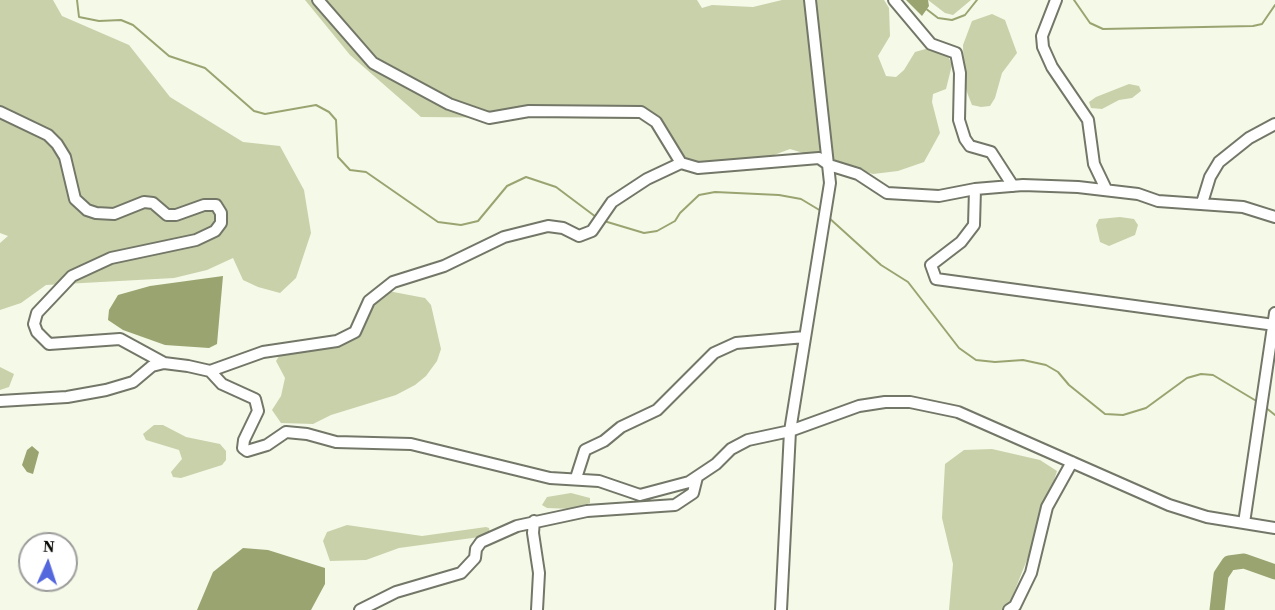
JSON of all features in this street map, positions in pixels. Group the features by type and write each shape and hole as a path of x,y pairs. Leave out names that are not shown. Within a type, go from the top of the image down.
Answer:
{"street":[{"path":"318,0 373,63 449,104 489,118 529,111 641,112 656,122 681,164"},
{"path":"782,610 790,431 831,183 810,0"},
{"path":"894,0 931,44 956,53 960,72 959,120 965,139 970,146 991,152 1012,186"},
{"path":"1056,0 1042,36 1043,47 1052,67 1088,120 1094,164 1106,189"},
{"path":"0,112 48,135 57,144 65,157 75,199 87,210 96,213 114,213 144,202 153,203 167,215 176,215 204,205 216,205 221,213 221,223 215,231 196,240 111,258 72,276 37,313 34,324 37,332 49,345 120,339 164,363 210,371 262,352 337,341 356,332 369,301 393,282 444,266 504,237 548,226 563,228 579,236 592,231 612,202 647,179 681,164 698,168 819,158 829,165 858,174 887,193 939,196 975,189 1012,186 1106,189 1138,194 1158,201 1244,207 1275,217"},
{"path":"1203,203 1210,177 1219,162 1249,138 1275,124"},
{"path":"975,189 974,225 961,242 931,265 936,279 1274,325"},
{"path":"1244,523 1275,313"},
{"path":"576,478 585,450 604,441 621,427 657,410 714,353 736,343 805,337"},
{"path":"0,400 67,397 106,390 133,382 152,366 164,363"},
{"path":"210,371 222,384 255,399 258,405 256,418 244,440 243,447 247,452 267,445 286,432 308,434 336,442 411,444 550,478 576,478 610,483 640,495 688,482 716,464 731,449 748,440 790,431 859,405 909,402 958,412 1169,506 1206,517 1275,528"},
{"path":"1009,610 1015,606 1031,573 1047,507 1072,462"},
{"path":"360,610 396,592 461,573 475,558 476,549 481,542 534,520 587,511 675,505 693,494 696,477"},
{"path":"534,520 533,532 539,573 537,610"}],"shaded area":[{"path":"0,0 53,0 62,16 129,45 170,97 243,142 280,146 304,190 311,233 296,278 280,293 258,287 243,280 233,258 207,270 174,278 46,285 21,303 0,310 0,243 8,236 0,233"},
{"path":"305,0 697,0 702,8 712,5 753,7 782,0 884,0 889,8 890,36 878,56 886,76 896,77 904,70 915,52 929,48 948,56 952,65 946,89 933,94 932,102 940,133 924,162 898,171 873,174 790,149 758,161 728,167 674,161 646,119 421,117 350,55"},
{"path":"906,0 928,0 929,6 922,16"},
{"path":"928,0 971,0 953,15 945,13"},
{"path":"992,14 1005,20 1017,53 1002,73 995,98 990,106 981,107 972,105 964,82 963,45 972,21"},
{"path":"1129,84 1139,86 1141,91 1132,98 1119,100 1102,109 1091,108 1089,102 1096,97"},
{"path":"1120,217 1134,219 1138,225 1135,235 1109,246 1100,242 1096,225 1099,219"},
{"path":"223,276 217,344 209,348 165,345 123,330 108,320 109,310 118,295 150,286"},
{"path":"388,291 425,298 431,305 441,349 437,361 426,376 396,395 331,415 313,424 281,423 272,410 281,396 285,378 276,361 287,343 297,340 326,341 348,332 358,315"},
{"path":"0,367 14,374 9,387 0,390"},
{"path":"154,425 163,425 186,437 220,444 226,451 226,460 222,465 181,478 173,477 171,472 182,459 179,450 146,440 143,434"},
{"path":"32,446 39,452 33,474 27,472 22,465 27,450"},
{"path":"992,449 1040,460 1057,471 1036,537 1007,610 949,610 953,564 942,518 945,464 964,450"},
{"path":"571,493 590,498 590,503 572,509 547,508 542,505 547,497"},
{"path":"347,525 422,536 486,527 489,528 490,534 399,548 366,560 330,561 323,541 327,532"},
{"path":"243,548 268,550 325,568 325,584 311,610 197,610 213,572"}],"waterway":[{"path":"77,0 79,17 99,21 121,20 133,25 169,56 205,68 254,111 265,114 316,105 329,112 336,120 338,157 350,170 366,172 438,222 461,225 478,221 507,186 526,177 556,187 596,217"},
{"path":"925,8 938,18 952,20 965,15 977,0"},
{"path":"1074,0 1090,23 1103,29 1253,26 1262,24 1275,5"},
{"path":"604,221 644,233 657,231 675,221 699,195 715,192 779,195 801,199 821,211"},
{"path":"828,217 881,265 908,282 959,348 976,360 995,362 1023,360 1046,365 1058,372 1069,385 1105,414 1123,415 1146,408 1187,378 1201,374 1213,375 1258,402"},
{"path":"1265,407 1275,415"},
{"path":"1217,610 1221,575 1229,563 1244,561 1275,572"}]}
